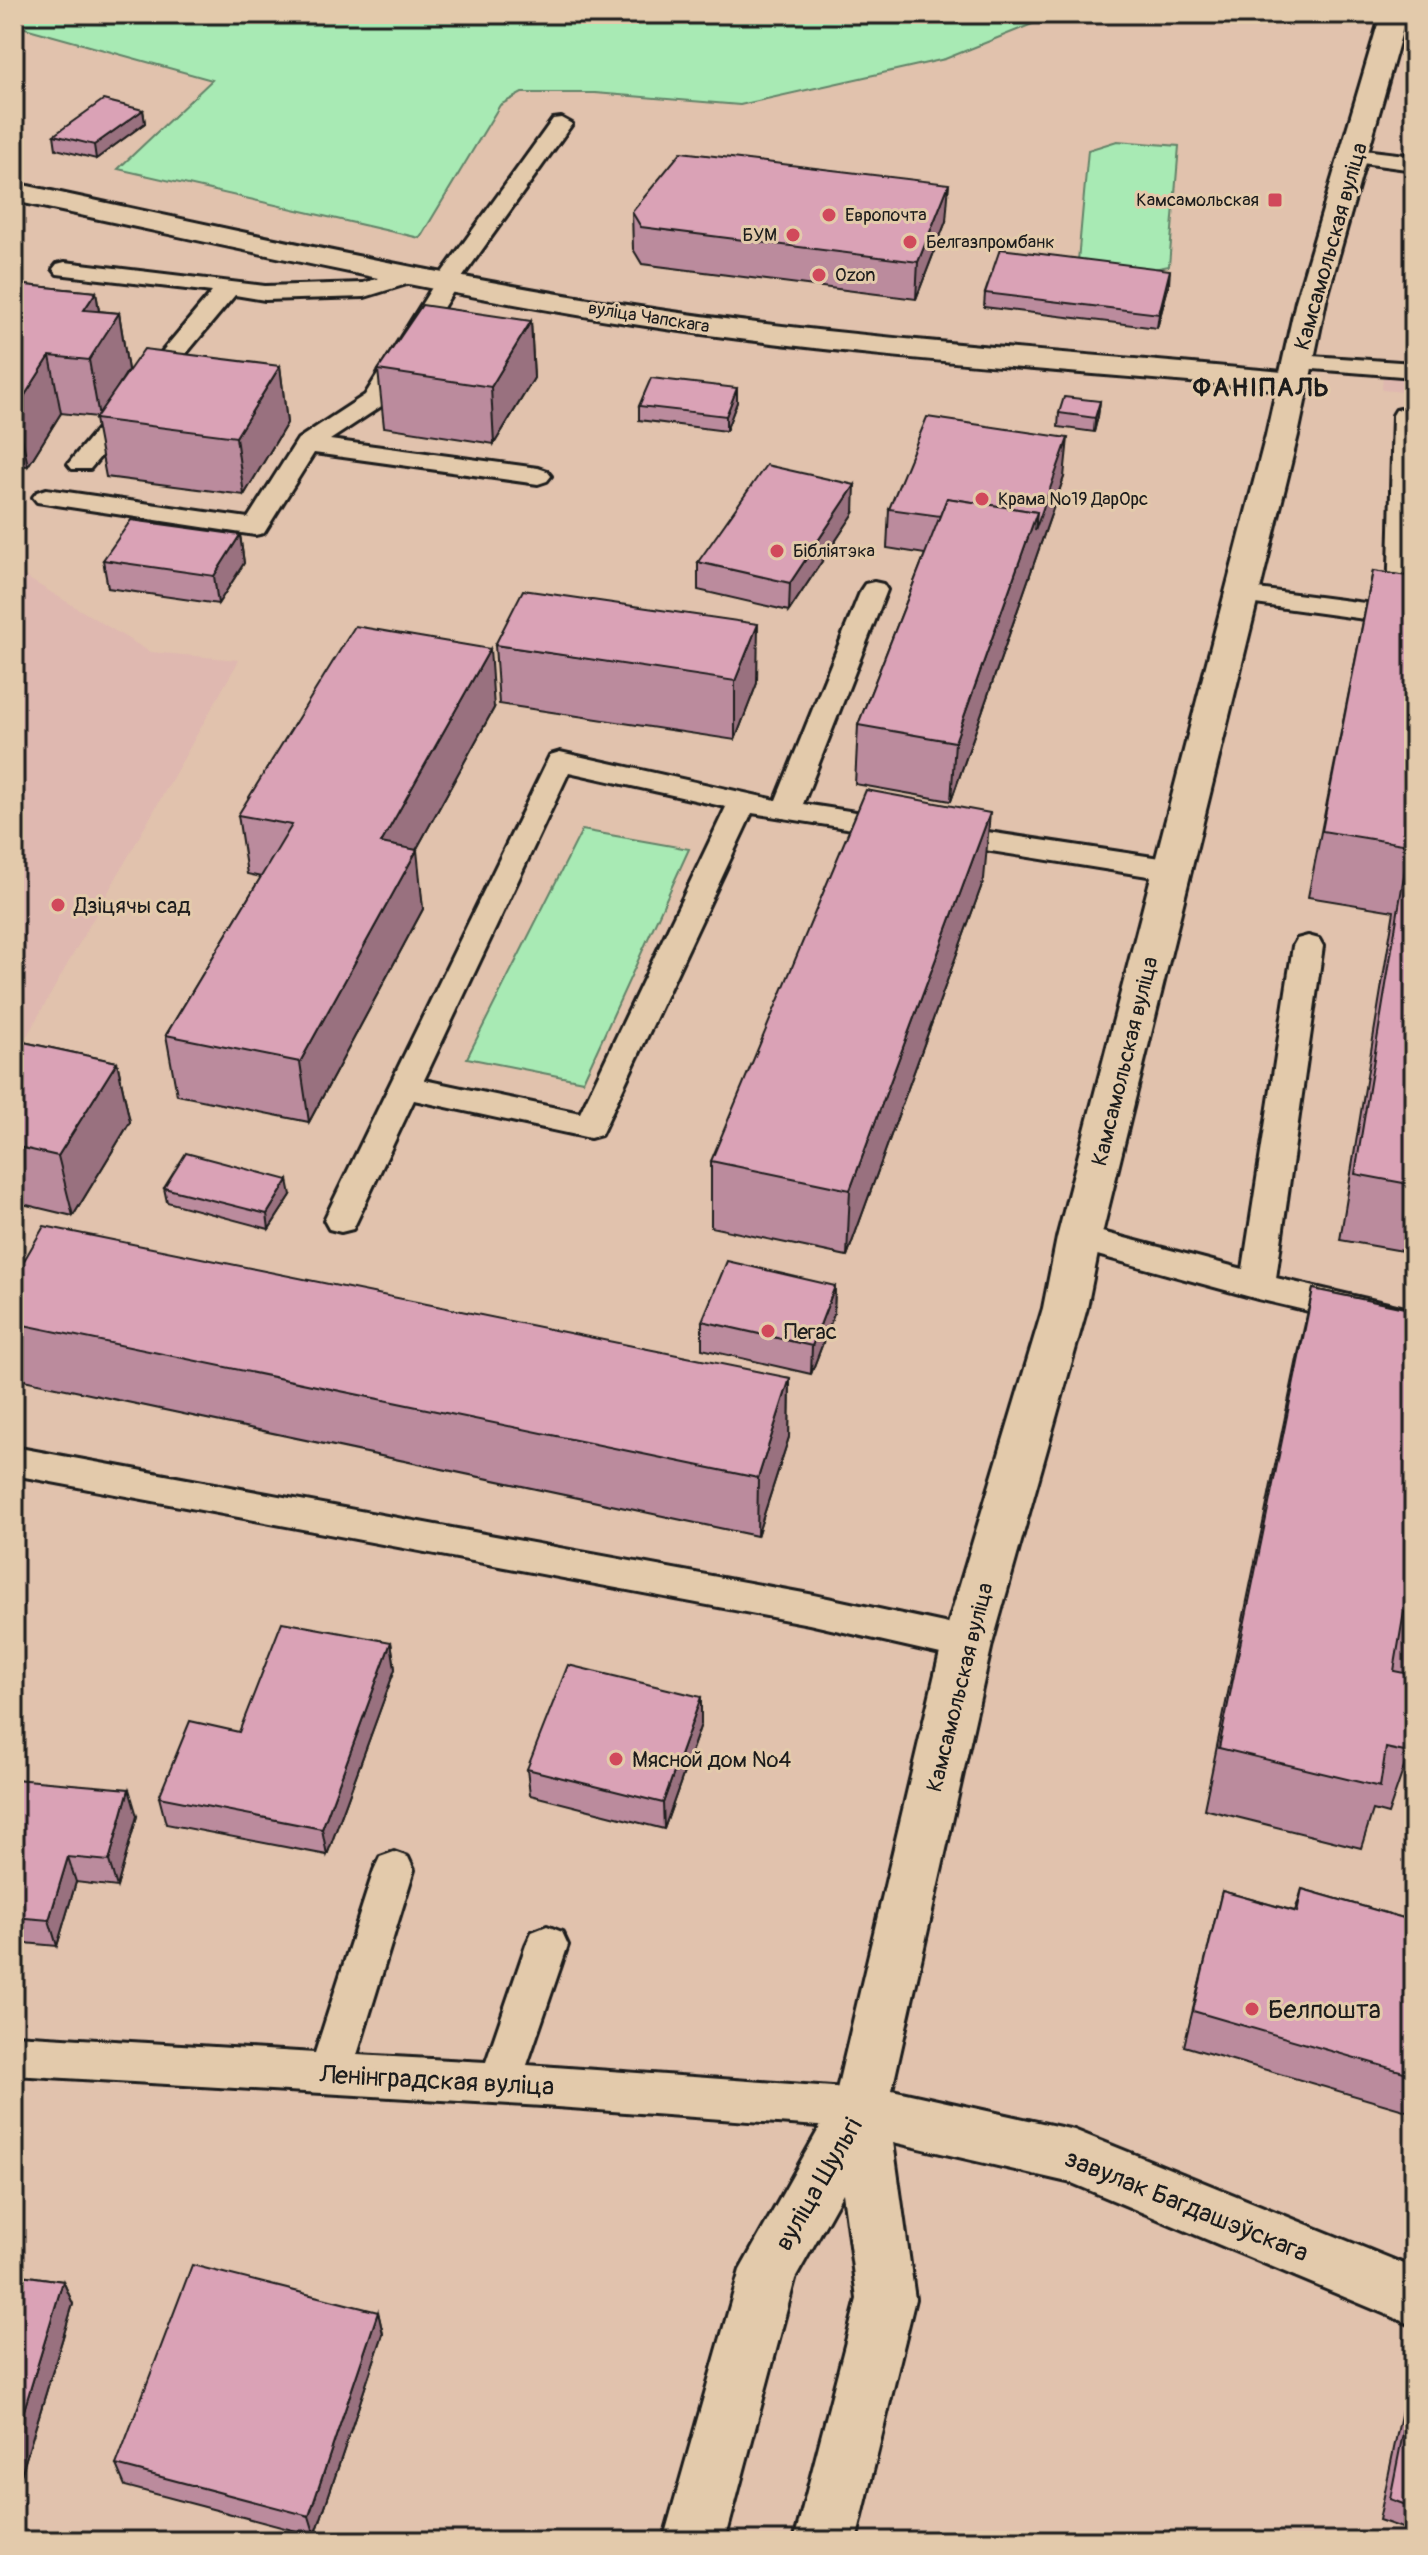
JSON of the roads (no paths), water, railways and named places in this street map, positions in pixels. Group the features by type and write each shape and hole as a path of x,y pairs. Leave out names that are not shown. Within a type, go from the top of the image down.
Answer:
{"main road":[{"name":"Камсамольская вуліца","path":"860,2109 967,1644 1065,1308 1079,1238 1242,595 1311,301 1394,14"},
{"name":"вуліца Чапскага","path":"14,192 412,275 737,330 886,347 1295,372"},
{"name":"завулак Багдашэўскага","path":"860,2109 1074,2157 1414,2297"},
{"name":"вуліца Шульгі","path":"694,2541 769,2270 860,2109"},
{"name":"вуліца Шульгі","path":"825,2541 886,2299 860,2109"}],"lane":[{"path":"46,497 255,527 307,444 374,400 448,281 561,124"},
{"path":"1355,156 1414,163"},
{"path":"65,269 265,293 365,290 412,275"},
{"path":"81,464 229,287"},
{"path":"1295,372 1414,370"},
{"path":"1242,595 1407,617 1405,415"},
{"path":"307,444 538,476"},
{"path":"786,811 874,590"},
{"path":"341,1220 560,761 786,811 1173,870"},
{"path":"404,1087 590,1127 743,801"},
{"path":"1258,1286 1308,946"},
{"path":"1079,1238 1258,1286 1414,1323"},
{"path":"14,1461 793,1606 967,1644"},
{"path":"329,2075 394,1870"},
{"path":"499,2085 547,1945"},
{"name":"Ленінградская вуліца","path":"14,2055 499,2085 649,2090 860,2109"}],"place":[{"name":"Камсамольская","path":"1275,200"},
{"name":"Европочта","path":"829,215"},
{"name":"БУМ","path":"793,235"},
{"name":"Белгазпромбанк","path":"910,242"},
{"name":"Ozon","path":"819,275"},
{"name":"Крама №19 ДарОрс","path":"982,499"},
{"name":"Бібліятэка","path":"777,551"},
{"name":"Дзіцячы сад","path":"58,905"},
{"name":"Пегас","path":"768,1331"},
{"name":"Мясной дом №4","path":"616,1759"},
{"name":"Белпошта","path":"1252,2009"}],"district":[{"name":"ФАНІПАЛЬ","path":"1262,387"}]}
